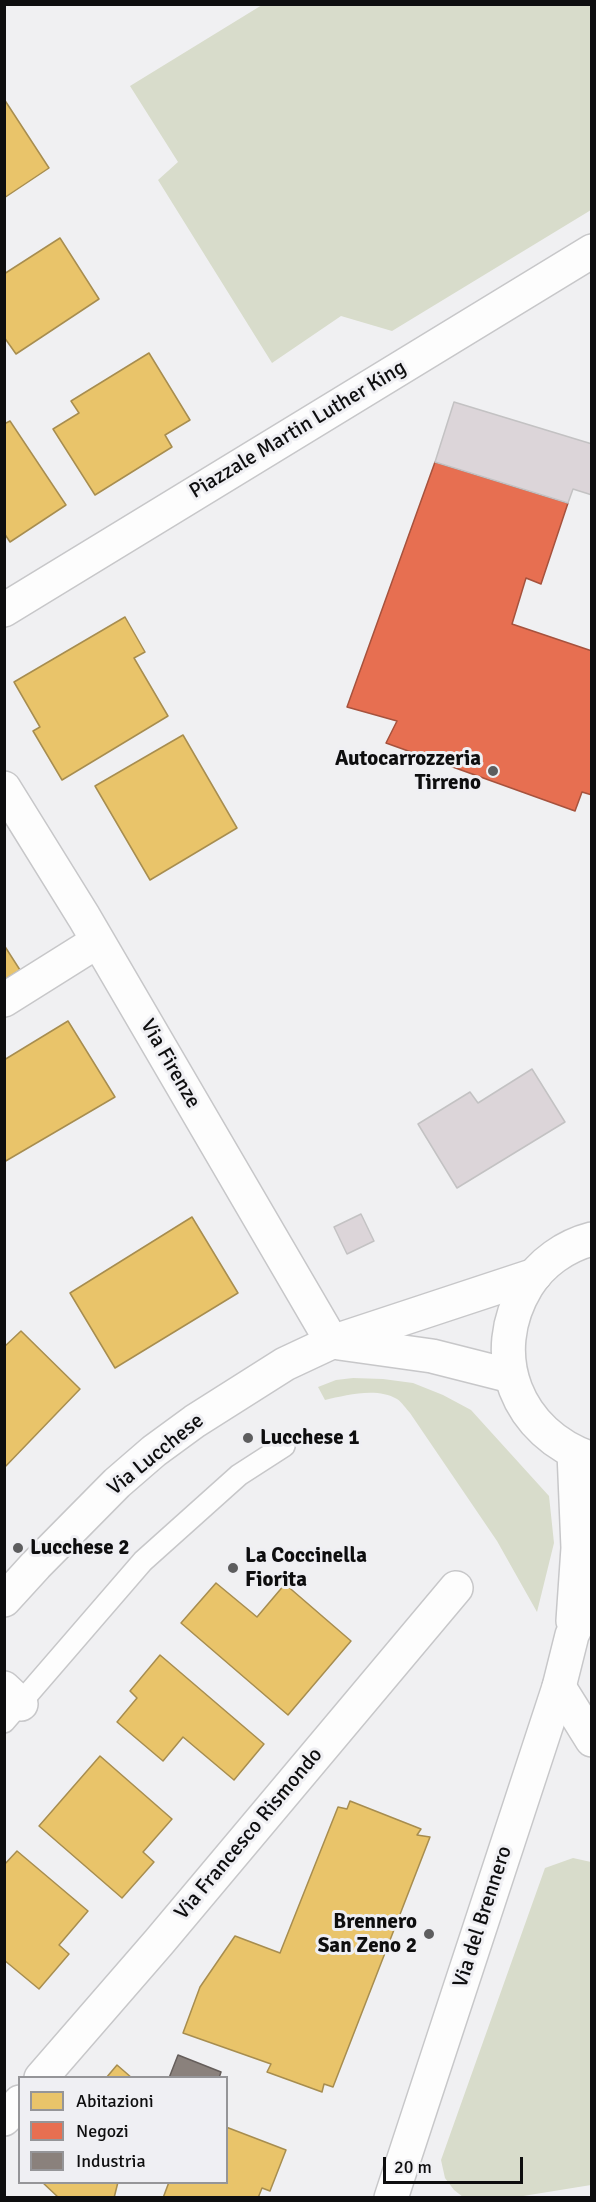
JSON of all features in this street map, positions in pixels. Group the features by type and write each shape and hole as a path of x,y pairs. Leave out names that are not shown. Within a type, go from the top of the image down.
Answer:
{"street":[{"name":"Piazzale Martin Luther King","path":"4,610 591,251"},
{"name":"Via Firenze","path":"4,788 98,940 332,1342"},
{"path":"4,1000 98,940"},
{"path":"583,1456 557,1443 536,1425 517,1394 511,1376 508,1350 511,1323 520,1297 535,1275 563,1251 591,1239"},
{"name":"Via Lucchese","path":"4,1600 117,1483 154,1451 195,1421 285,1364 332,1342 535,1275"},
{"path":"332,1342 432,1356 511,1376"},
{"name":"Via del Brennero","path":"573,1635 583,1456"},
{"name":"Via Francesco Rismondo","path":"43,2076 456,1588"},
{"name":"Via del Brennero","path":"391,2198 559,1687 573,1635 591,1593"},
{"path":"559,1687 591,1740"},
{"path":"4,2119 18,2104"}],"lane":[{"path":"10,1704 143,1561 239,1475 284,1446"}],"green space":[{"path":"262,5 591,5 591,210 392,331 341,316 272,363 158,180 178,162 130,86"},
{"path":"353,1378 413,1383 471,1410 549,1496 554,1543 537,1612 497,1541 401,1402 380,1393 352,1394 325,1400 318,1387 336,1380"},
{"path":"573,1858 591,1862 591,2185 517,2197 463,2197 445,2178 441,2160 545,1868"}],"building: Abitazioni":[{"path":"4,99 49,168 4,198"},
{"path":"60,238 99,299 16,354 4,337 4,274"},
{"path":"149,353 190,420 165,435 172,447 95,495 53,429 79,413 71,401"},
{"path":"10,421 66,505 10,542 4,533 4,424"},
{"path":"125,617 145,652 134,658 168,716 62,780 33,731 40,727 14,682"},
{"path":"183,735 237,828 150,880 95,786"},
{"path":"4,945 20,970 4,980"},
{"path":"68,1021 115,1097 4,1162 4,1060"},
{"path":"192,1217 238,1293 115,1368 70,1293"},
{"path":"21,1331 80,1389 4,1468 4,1347"},
{"path":"216,1583 257,1617 285,1584 351,1641 288,1715 181,1623"},
{"path":"160,1655 264,1744 234,1780 183,1737 163,1761 117,1722 137,1698 130,1691"},
{"path":"100,1756 172,1819 143,1852 154,1862 122,1898 39,1826"},
{"path":"350,1801 421,1829 417,1835 430,1837 333,2087 324,2084 322,2092 267,2072 271,2064 183,2033 200,1987 235,1936 280,1953 338,1807 347,1809"},
{"path":"17,1851 88,1911 59,1945 69,1954 39,1989 4,1960 4,1865"},
{"path":"117,2065 130,2076 108,2076"},
{"path":"228,2128 286,2150 270,2191 262,2188 258,2198 163,2198 168,2184 228,2184"},
{"path":"44,2184 118,2184 114,2198 59,2198"}],"building: Negozi":[{"path":"435,462 568,503 541,584 526,578 512,624 592,651 592,795 582,792 575,811 386,743 397,721 347,707"}],"building: Industria":[{"path":"178,2055 221,2072 220,2076 170,2076"}],"building: Altro":[{"path":"454,402 592,444 592,495 573,489 568,503 435,462"},
{"path":"532,1069 565,1122 457,1188 418,1124 470,1092 478,1103"},
{"path":"361,1214 374,1241 347,1254 334,1227"}],"place":[{"name":"Autocarrozzeria Tirreno","path":"493,771"},
{"name":"Lucchese 1","path":"248,1438"},
{"name":"Lucchese 2","path":"18,1548"},
{"name":"La Coccinella Fiorita","path":"233,1568"},
{"name":"Brennero San Zeno 2","path":"429,1934"}]}
